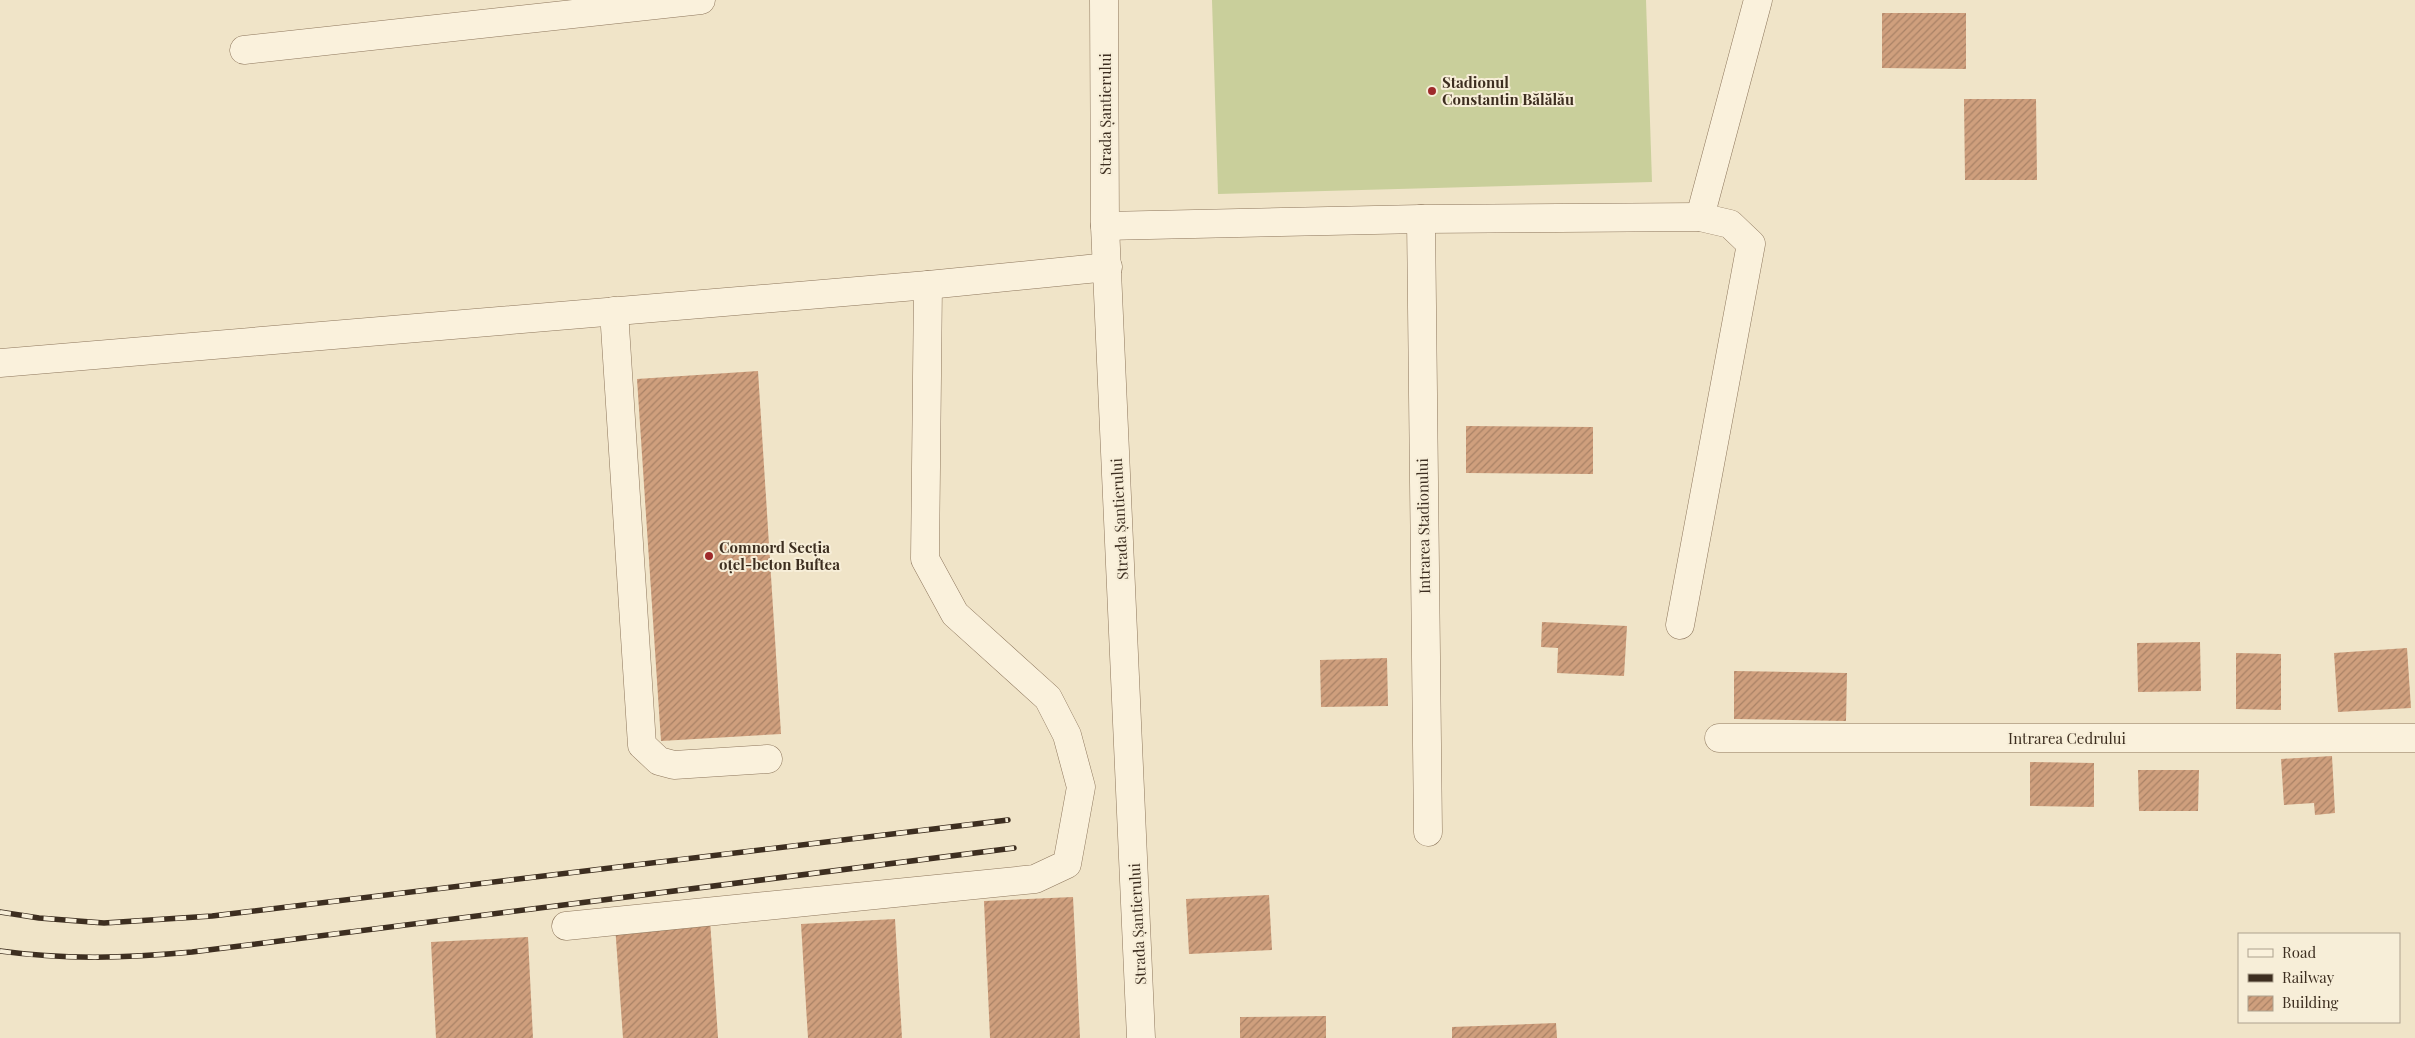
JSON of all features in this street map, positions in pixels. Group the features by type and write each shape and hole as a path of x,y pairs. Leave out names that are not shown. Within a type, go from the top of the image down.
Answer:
{"street":[{"path":"244,50 702,0"},
{"name":"Strada Șantierului","path":"1104,0 1106,226 1141,1038"},
{"path":"1700,217 1758,0"},
{"path":"1106,226 1421,219 1700,217 1730,224 1751,244 1680,626"},
{"name":"Intrarea Stadionului","path":"1421,219 1428,832"},
{"path":"0,363 928,285 1108,267"},
{"path":"566,926 1035,879 1067,864 1081,787 1067,734 1048,698 955,614 925,559 928,285"},
{"path":"614,311 642,745 659,761 674,765 768,759"},
{"name":"Intrarea Cedrului","path":"1719,738 2415,738"}],"green space":[{"name":"Stadionul Constantin Bălălău","path":"1212,0 1646,0 1652,182 1218,194"}],"building":[{"path":"1882,13 1966,13 1966,69 1882,68"},
{"path":"1964,99 2036,99 2037,180 1965,180"},
{"name":"Comnord Secția oțel-beton Buftea","path":"758,371 781,734 661,741 637,379"},
{"path":"1466,426 1593,427 1593,474 1466,473"},
{"path":"1542,622 1627,626 1624,676 1557,673 1558,648 1541,647"},
{"path":"2200,642 2201,691 2138,692 2137,643"},
{"path":"2407,648 2411,708 2338,712 2334,653"},
{"path":"2236,653 2281,654 2281,710 2236,709"},
{"path":"1387,658 1388,706 1321,707 1320,660"},
{"path":"1734,671 1847,673 1846,721 1734,719"},
{"path":"2332,756 2335,813 2315,815 2314,803 2284,805 2281,759"},
{"path":"2030,762 2094,763 2094,807 2030,806"},
{"path":"2138,770 2199,770 2198,811 2139,811"},
{"path":"1269,895 1272,950 1189,954 1186,899"},
{"path":"1073,897 1080,1038 990,1038 984,901"},
{"path":"895,919 902,1038 808,1038 801,924"},
{"path":"710,920 718,1038 623,1038 615,925"},
{"path":"528,937 533,1038 436,1038 431,942"},
{"path":"1326,1016 1326,1038 1240,1038 1240,1017"},
{"path":"1556,1023 1557,1038 1452,1038 1452,1027"}],"railway":[{"path":"0,912 39,918 104,923 212,916 1008,820"},
{"path":"0,951 72,957 144,956 192,952 1014,848"}],"place":[{"name":"Stadionul Constantin Bălălău","path":"1432,91"},
{"name":"Comnord Secția oțel-beton Buftea","path":"709,556"}]}
